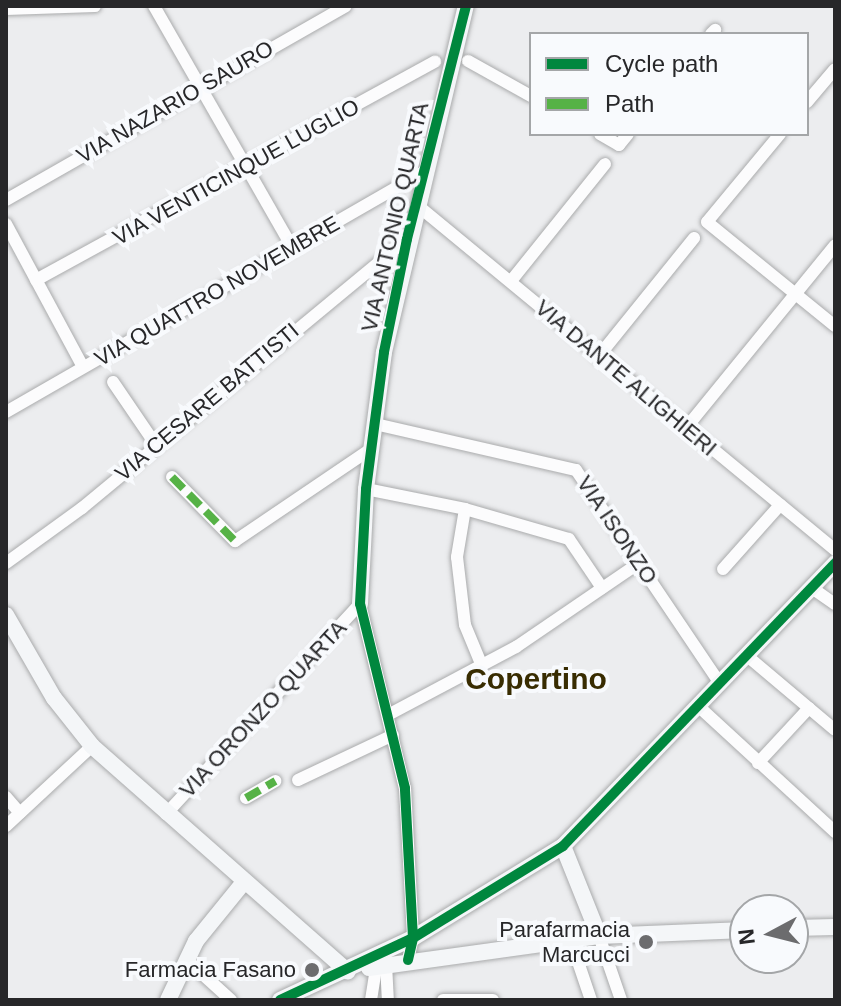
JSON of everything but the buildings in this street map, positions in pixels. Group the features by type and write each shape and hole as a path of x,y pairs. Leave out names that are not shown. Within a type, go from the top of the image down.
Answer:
{"street":[{"path":"6,9 95,6"},
{"path":"154,6 292,247"},
{"name":"VIA NAZARIO SAURO","path":"6,200 201,85 346,6"},
{"name":"VIA ANTONIO QUARTA","path":"408,960 418,935 405,788 360,604 366,489 407,239 427,170 466,6"},
{"path":"468,61 529,95"},
{"name":"VIA VENTICINQUE LUGLIO","path":"36,280 435,62"},
{"path":"809,100 835,69"},
{"path":"603,136 619,145 626,136"},
{"path":"778,136 707,222 835,326"},
{"path":"511,281 605,164"},
{"name":"VIA QUATTRO NOVEMBRE","path":"6,412 427,170"},
{"name":"VIA DANTE ALIGHIERI","path":"417,205 835,550"},
{"path":"6,224 83,367"},
{"path":"598,357 694,238"},
{"name":"VIA CESARE BATTISTI","path":"6,563 156,445 407,239"},
{"path":"686,428 835,245"},
{"path":"113,382 156,445"},
{"name":"VIA ISONZO","path":"375,424 576,470 719,682"},
{"path":"172,477 235,541 371,449"},
{"path":"366,489 465,509 569,539 602,588"},
{"path":"723,569 780,505"},
{"path":"465,509 457,557 465,625 482,666"},
{"path":"388,715 482,666 639,563"},
{"path":"371,1000 381,962 418,935 563,846 835,563"},
{"path":"812,588 835,604"},
{"name":"VIA ORONZO QUARTA","path":"166,814 360,604"},
{"path":"7,619 54,698 92,746 348,972"},
{"path":"746,655 835,730"},
{"path":"697,705 835,832"},
{"path":"758,763 809,708"},
{"path":"298,780 393,735"},
{"path":"6,826 92,746"},
{"path":"246,798 275,781"},
{"path":"6,797 20,813"},
{"path":"563,846 621,1000"},
{"path":"168,1000 196,941 244,882"},
{"path":"809,928 835,927"},
{"path":"280,1000 381,962 599,936 729,931"},
{"path":"418,935 427,957"},
{"path":"571,941 591,1000"},
{"path":"188,961 231,1000"},
{"path":"381,962 388,1000"},
{"path":"443,1000 493,1000"}],"marked path":[{"path":"172,477 235,541"},
{"path":"246,798 275,781"}],"cycle path":[{"path":"408,960 413,938 405,788 360,604 366,489 384,352 407,239 466,6"},
{"path":"280,1000 413,938 563,846 835,563"}],"place":[{"name":"Parafarmacia Marcucci","path":"646,942"},
{"name":"Farmacia Fasano","path":"312,970"}],"district":[{"name":"Copertino","path":"536,679"}]}
